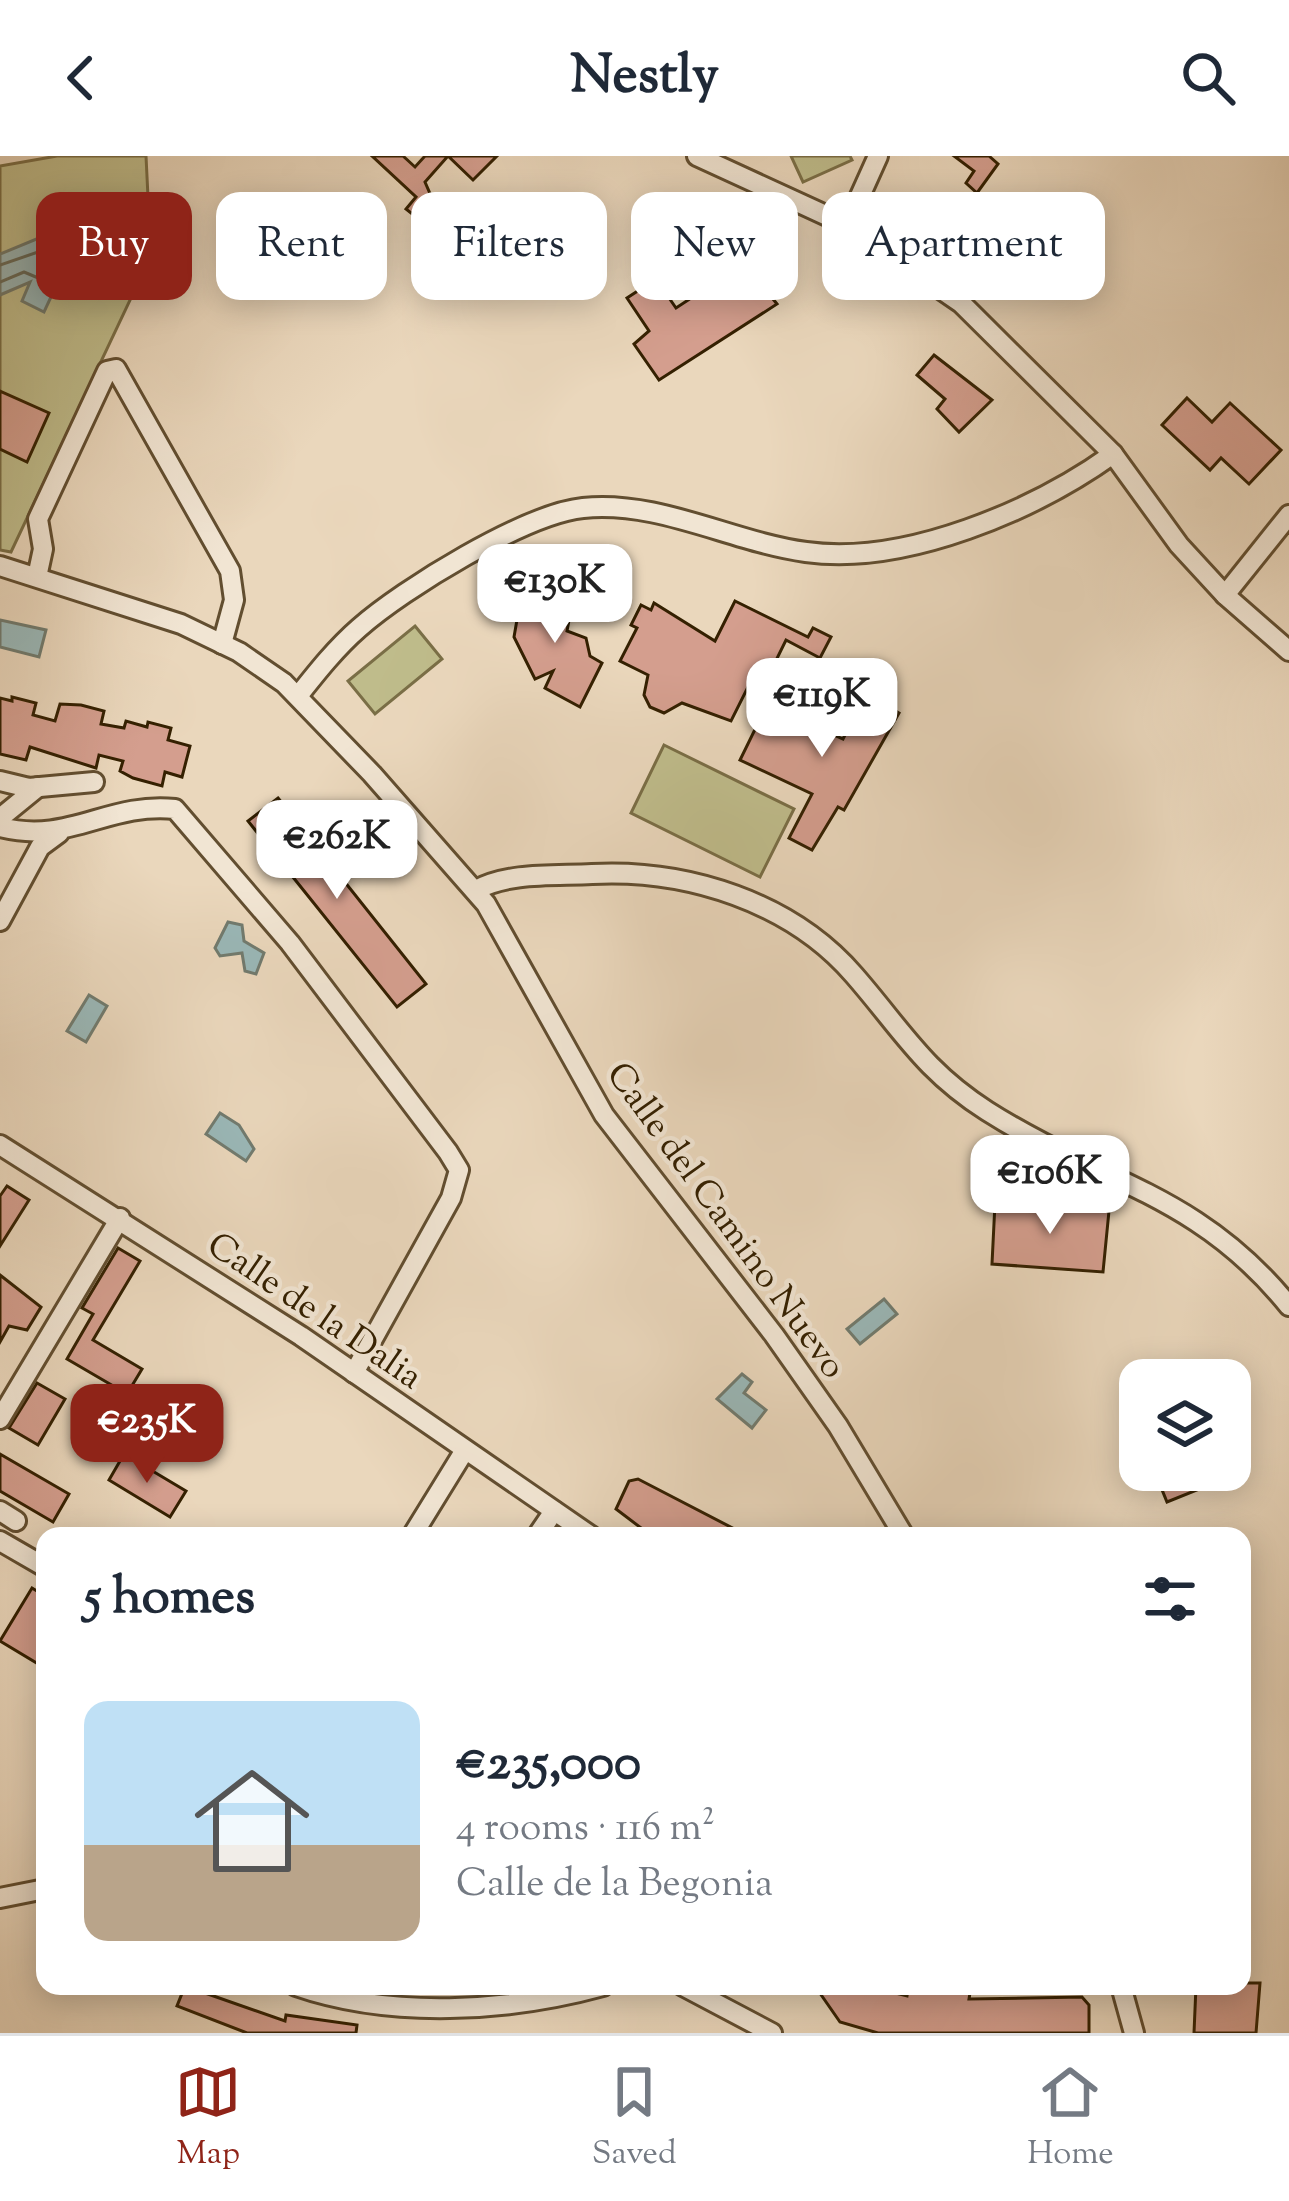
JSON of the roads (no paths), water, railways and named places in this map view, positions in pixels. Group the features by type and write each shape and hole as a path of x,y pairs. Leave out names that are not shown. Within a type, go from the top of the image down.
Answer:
{"street":[{"path":"698,156 822,213"},
{"path":"862,192 878,156"},
{"path":"957,300 1113,454 1179,545 1225,595 1289,651"},
{"path":"37,578 43,549 38,519 107,371 116,369 230,571 234,600 222,644"},
{"path":"298,696 363,623 490,544 556,515 611,507 808,553 875,550 989,523 1057,494 1113,454"},
{"path":"1225,595 1289,515"},
{"name":"Calle del Camino Nuevo","path":"0,566 181,624 222,644 298,696 481,897 604,1115 800,1371 898,1527"},
{"path":"0,781 38,788 94,782"},
{"path":"1,816 38,788"},
{"path":"0,920 40,847 59,833 146,806 175,809 290,943 459,1170 451,1198 354,1372"},
{"path":"1,816 59,833"},
{"path":"481,897 523,880 622,872 702,883 767,908 852,972 921,1061 948,1084 991,1113 1164,1197 1228,1242 1289,1306"},
{"name":"Calle de la Dalia","path":"3,1155 120,1219 354,1372 578,1527"},
{"path":"0,1419 120,1219"},
{"path":"418,1527 465,1450"},
{"path":"543,1527 554,1511"},
{"path":"0,1541 36,1562"},
{"path":"0,1898 36,1891"},
{"path":"336,1995 372,2003 458,2006 513,2004 558,1995"},
{"path":"701,1995 772,2033"},
{"path":"1123,1995 1134,2033"}],"water":[{"path":"36,239 36,300 50,300 44,312 22,301 30,282 0,295 0,254"},
{"path":"0,620 46,630 39,657 0,647"},
{"path":"228,922 242,925 244,941 264,953 256,974 245,971 242,953 220,956 215,948"},
{"path":"89,995 107,1006 86,1042 67,1031"},
{"path":"220,1113 239,1125 254,1149 246,1161 206,1134"},
{"path":"884,1299 897,1314 860,1344 847,1329"},
{"path":"742,1374 752,1382 744,1393 766,1410 752,1428 717,1399"}]}
